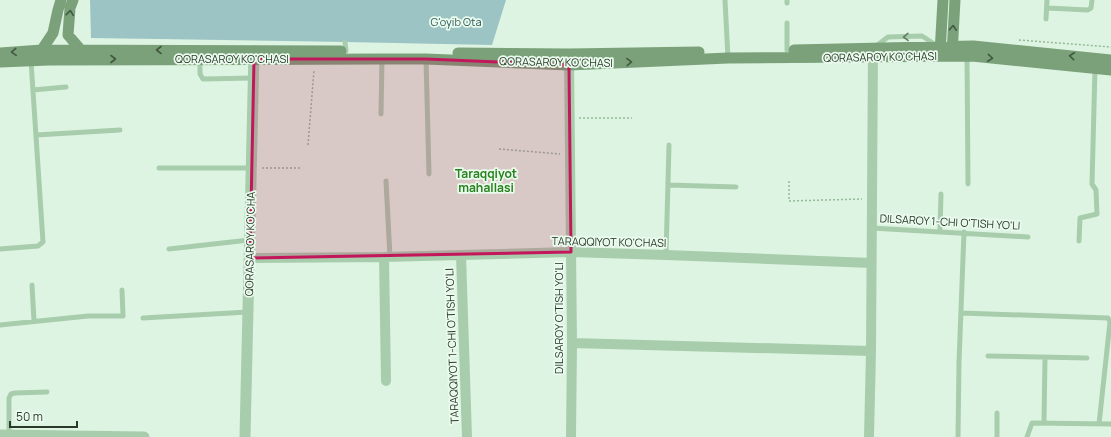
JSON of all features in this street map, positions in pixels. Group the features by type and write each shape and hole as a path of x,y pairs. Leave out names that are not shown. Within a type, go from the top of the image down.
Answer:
{"main road":[{"path":"33,60 42,50 53,33 61,0"},
{"path":"50,60 61,50 68,35 70,8 73,0"},
{"path":"940,52 943,0"},
{"path":"952,52 955,0"},
{"path":"53,33 61,50 74,59"},
{"path":"68,35 81,50"},
{"name":"QORASAROY KO'CHASI","path":"0,62 74,59 200,59 345,46 569,60"},
{"name":"QORASAROY KO'CHASI","path":"952,52 973,46 1111,60"},
{"name":"QORASAROY KO'CHASI","path":"0,53 42,50 81,50 382,59 569,60 728,55 952,52 967,56 1111,70"},
{"name":"QORASAROY KO'CHASI","path":"728,55 787,50 872,53"}],"street":[{"path":"869,437 871,350 872,53"},
{"name":"QORASAROY KO'CHA","path":"245,437 254,55"},
{"name":"DILSAROY O'TISH YO'LI","path":"569,60 572,343 571,437"},
{"name":"TARAQQIYOT KO'CHASI","path":"250,258 387,257 571,252 666,254 871,263"},
{"name":"TARAQQIYOT 1-CHI O'TISH YO'LI","path":"461,255 467,437"},
{"path":"386,381 387,257"},
{"path":"572,343 871,350"},
{"path":"5,435 144,437"}],"lane":[{"path":"725,0 728,55"},
{"path":"1046,19 1047,0"},
{"path":"1047,8 1088,10 1091,8 1092,0"},
{"path":"787,23 787,50"},
{"path":"967,56 968,184"},
{"path":"200,59 200,74 203,79 254,78"},
{"path":"380,114 382,59"},
{"path":"426,59 429,174"},
{"path":"0,249 38,246 43,242 33,90 33,60"},
{"path":"1078,241 1080,218 1097,214 1096,190 1092,184 1095,68"},
{"path":"33,90 66,87"},
{"path":"36,135 120,130"},
{"path":"666,254 670,145"},
{"path":"159,168 252,168"},
{"path":"386,181 387,257"},
{"path":"668,185 736,187"},
{"path":"940,231 941,194"},
{"name":"DILSAROY 1-CHI O'TISH YO'LI","path":"871,228 964,232 1028,237"},
{"path":"958,437 964,232"},
{"path":"169,249 250,240"},
{"path":"32,285 34,322"},
{"path":"0,325 88,316 123,316 122,290"},
{"path":"143,318 249,312"},
{"path":"961,313 1108,318 1110,322 1099,424"},
{"path":"988,356 1087,358"},
{"path":"1044,423 1046,357"},
{"path":"5,435 9,398 11,394 47,392"},
{"path":"997,413 997,437"},
{"path":"1027,437 1032,423 1111,424"}],"path":[{"path":"1019,40 1111,48"},
{"path":"308,144 314,70"},
{"path":"569,118 632,118"},
{"path":"499,149 570,155"},
{"path":"252,168 302,168"},
{"path":"789,181 789,201 872,199"}],"highlighted area":[{"path":"254,59 426,59 569,65 571,252 250,258"}],"green space":[{"name":"G'oyib Ota","path":"90,0 506,0 492,45 91,38"}],"district":[{"name":"Taraqqiyot mahallasi","path":"486,181"}]}
